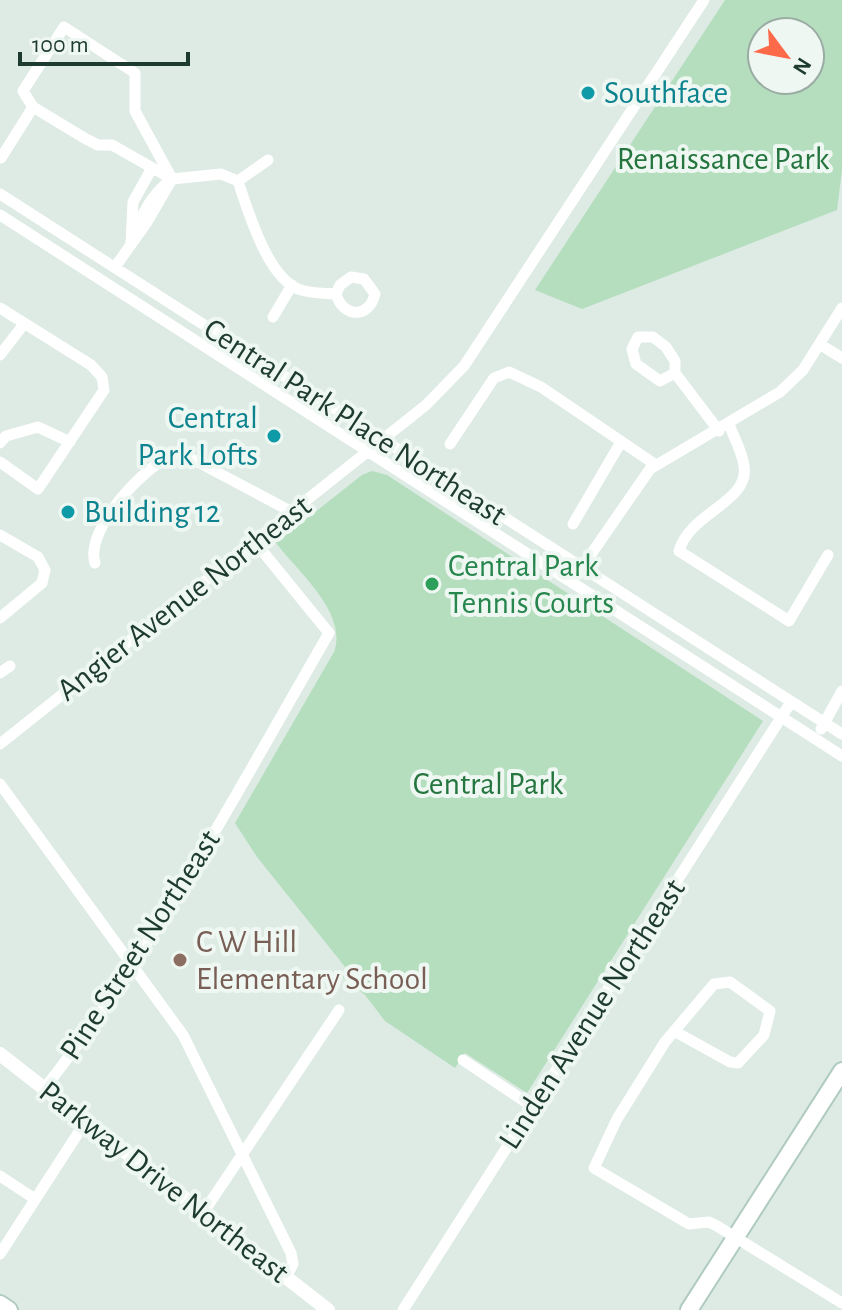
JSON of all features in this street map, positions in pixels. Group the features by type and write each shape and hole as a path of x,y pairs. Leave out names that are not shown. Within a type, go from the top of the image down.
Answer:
{"main road":[{"path":"689,1310 842,1071"},
{"path":"0,1304 9,1310"}],"street":[{"path":"368,452 426,405 464,366 704,0"},
{"path":"172,179 135,111 135,73 64,27 23,91 33,107 98,145 112,145 172,179 221,174 238,181 256,232 278,272 292,285 314,293 336,294"},
{"path":"1,158 33,107"},
{"path":"238,181 268,160"},
{"path":"134,239 130,227 137,195 152,168"},
{"path":"115,267 172,179"},
{"name":"Central Park Place Northeast","path":"0,194 842,734"},
{"path":"137,195 153,205"},
{"name":"Central Park Place Northeast","path":"0,215 842,756"},
{"path":"273,317 292,285"},
{"path":"0,308 91,365 102,377 104,390 38,489 0,462"},
{"path":"572,583 621,508 656,465 780,392 803,370 842,308"},
{"path":"0,355 24,324"},
{"path":"821,345 842,358"},
{"path":"450,444 494,378 509,372 523,376 656,465"},
{"path":"675,373 724,427 745,468 740,488 693,524 683,535 679,551 789,621 828,555"},
{"path":"0,443 6,436 38,427 70,442"},
{"path":"573,524 621,442"},
{"path":"95,563 92,555 95,543 130,486 163,457 179,452 292,512"},
{"name":"Angier Avenue Northeast","path":"0,744 368,452"},
{"path":"0,535 38,557 45,570 42,583 0,618"},
{"name":"Pine Street Northeast","path":"44,1089 95,1024 134,964 329,633 255,542"},
{"path":"815,738 842,691"},
{"path":"781,717 791,702"},
{"name":"Linden Avenue Northeast","path":"403,1310 781,717"},
{"path":"0,784 183,1035 291,1253 293,1264 286,1277"},
{"path":"674,1031 725,1060 738,1063 764,1035 771,1017 770,1011 737,986 721,981 714,984 674,1031 617,1119 609,1142 594,1168 689,1224 709,1222 842,1303"},
{"path":"203,1213 339,1010"},
{"name":"Parkway Drive Northeast","path":"0,1054 328,1310"},
{"path":"463,1060 533,1107"},
{"path":"0,1254 86,1121"},
{"path":"0,1176 35,1199"}],"green space":[{"name":"Renaissance Park","path":"725,0 842,0 842,170 837,210 582,309 535,290"},
{"name":"Central Park","path":"372,471 387,475 763,721 527,1093 465,1053 455,1068 385,1021 365,995 341,976 346,968 257,857 235,823 334,652 336,637 328,608 276,543 362,475"}],"place":[{"name":"Southface","path":"588,93"},
{"name":"Central Park Lofts","path":"274,436"},
{"name":"Building 12","path":"68,512"},
{"name":"Central Park Tennis Courts","path":"432,584"},
{"name":"C W Hill Elementary School","path":"180,960"}]}
